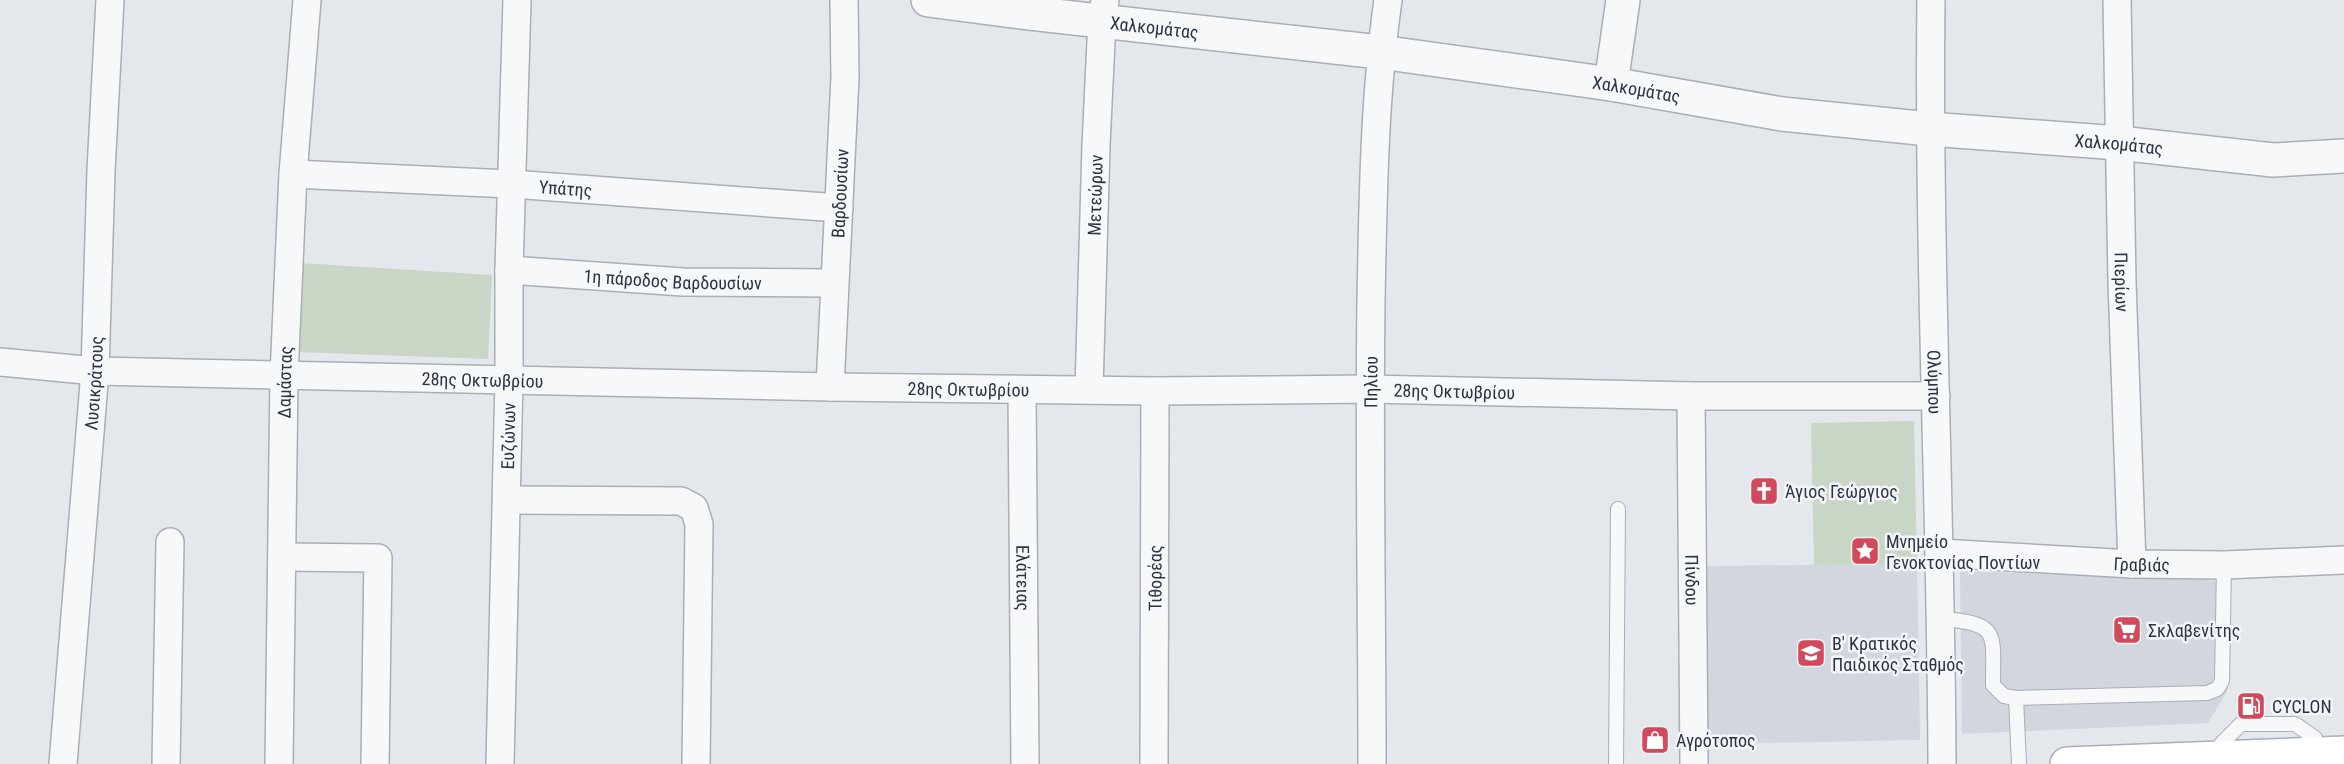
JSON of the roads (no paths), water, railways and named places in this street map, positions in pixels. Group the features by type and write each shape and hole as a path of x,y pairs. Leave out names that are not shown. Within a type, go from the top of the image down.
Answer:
{"main road":[{"path":"2067,764 2344,753"}],"street":[{"name":"Λυσικράτους","path":"63,764 95,371 101,171 110,0"},
{"name":"Δαμάστας","path":"279,764 284,376 293,174 307,0"},
{"name":"Ευζώνων","path":"500,764 507,500 509,270 517,0"},
{"name":"Βαρδουσίων","path":"830,387 845,77 844,0"},
{"name":"Χαλκομάτας","path":"928,0 1104,11 1611,84 1782,114 1929,129 2119,143 2273,160 2344,156"},
{"name":"Πηλίου","path":"1372,764 1370,389 1373,162 1380,52 1388,0"},
{"path":"1611,84 1623,0"},
{"name":"Ολύμπου","path":"1930,0 1929,129 1942,619 1942,764"},
{"name":"Πιερίων","path":"2116,0 2132,564"},
{"name":"Μετεώρων","path":"1089,390 1104,11"},
{"name":"Υπάτης","path":"293,174 512,184 839,208"},
{"name":"1η πάροδος Βαρδουσίων","path":"509,270 683,282 834,283"},
{"name":"28ης Οκτωβρίου","path":"0,362 95,371 830,387 1155,391 1370,389 1690,396 1936,396"},
{"name":"Ελάτειας","path":"1022,390 1025,764"},
{"name":"Τιθορέας","path":"1154,764 1155,391"},
{"name":"Πίνδου","path":"1690,396 1694,764"},
{"path":"507,500 681,501 694,508 699,524 696,764"},
{"path":"166,764 170,542"},
{"name":"Γραβιάς","path":"1940,553 2132,564 2224,565 2344,560"},
{"path":"282,556 378,558 375,764"}],"lane":[{"path":"1616,764 1618,509"},
{"path":"1942,619 1970,621 1982,625 1993,640 1993,685 2004,696 2016,698 2203,694 2212,692 2222,681 2224,565"},
{"path":"2016,698 2019,764"},
{"path":"2221,744 2241,724 2295,724 2315,738"}],"place":[{"name":"Άγιος Γεώργιος","path":"1764,491"},
{"name":"Μνημείο Γενοκτονίας Ποντίων","path":"1865,551"},
{"name":"Σκλαβενίτης","path":"2127,630"},
{"name":"B' Κρατικός Παιδικός Σταθμός","path":"1811,653"},
{"name":"CYCLON","path":"2251,706"},
{"name":"Αγρότοπος","path":"1655,740"}]}
